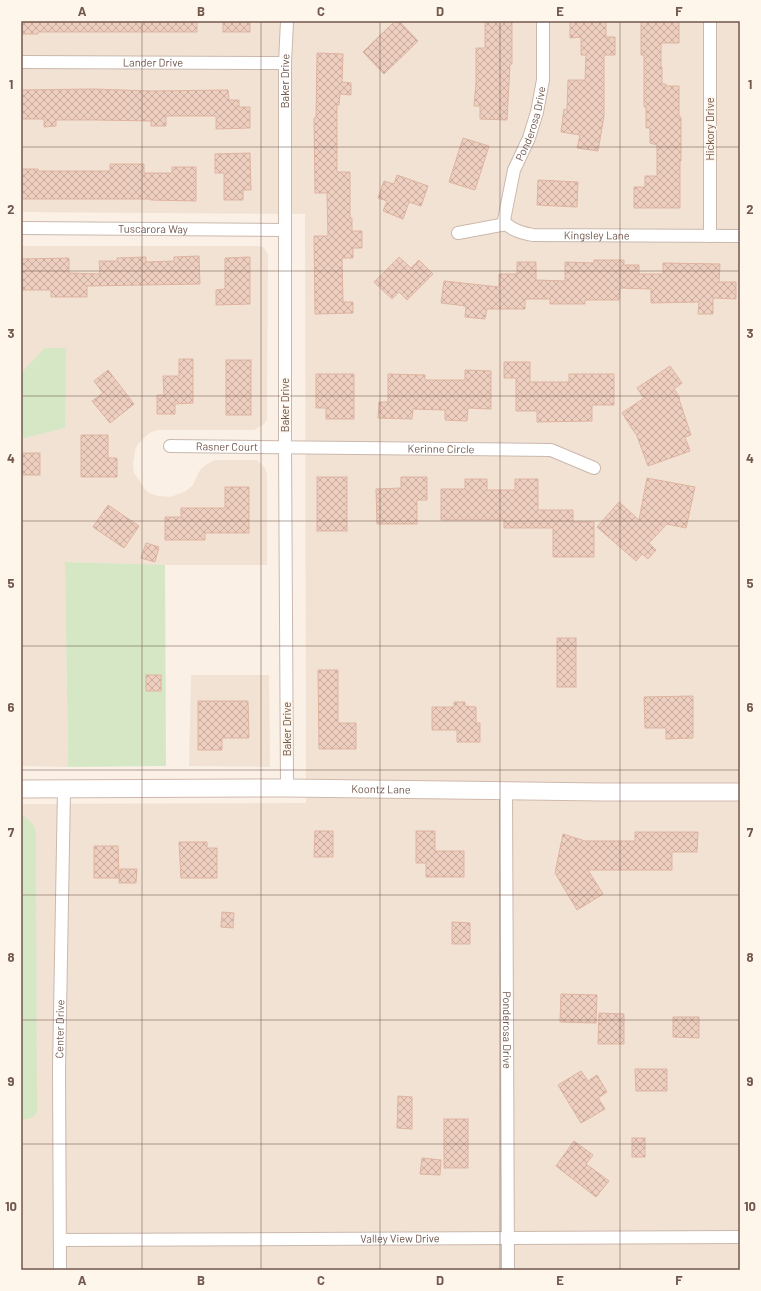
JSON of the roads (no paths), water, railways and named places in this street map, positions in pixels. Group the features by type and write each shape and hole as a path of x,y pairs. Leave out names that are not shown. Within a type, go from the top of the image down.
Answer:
{"street":[{"name":"Baker Drive","path":"286,788 285,63 287,21"},
{"name":"Ponderosa Drive","path":"506,224 504,220 514,170 529,138 537,112 543,80 543,21"},
{"name":"Hickory Drive","path":"710,21 710,236"},
{"name":"Lander Drive","path":"21,62 285,63"},
{"path":"458,233 506,224"},
{"name":"Kingsley Lane","path":"506,224 510,228 533,235 740,236"},
{"name":"Tuscarora Way","path":"21,228 285,230"},
{"name":"Rasner Court","path":"170,446 285,446"},
{"name":"Kerinne Circle","path":"285,446 551,450 594,468"},
{"name":"Koontz Lane","path":"21,789 286,788 601,792 740,792"},
{"name":"Center Drive","path":"60,1270 59,1070 64,789"},
{"name":"Ponderosa Drive","path":"506,790 508,1270"},
{"name":"Valley View Drive","path":"60,1240 740,1237"}]}
